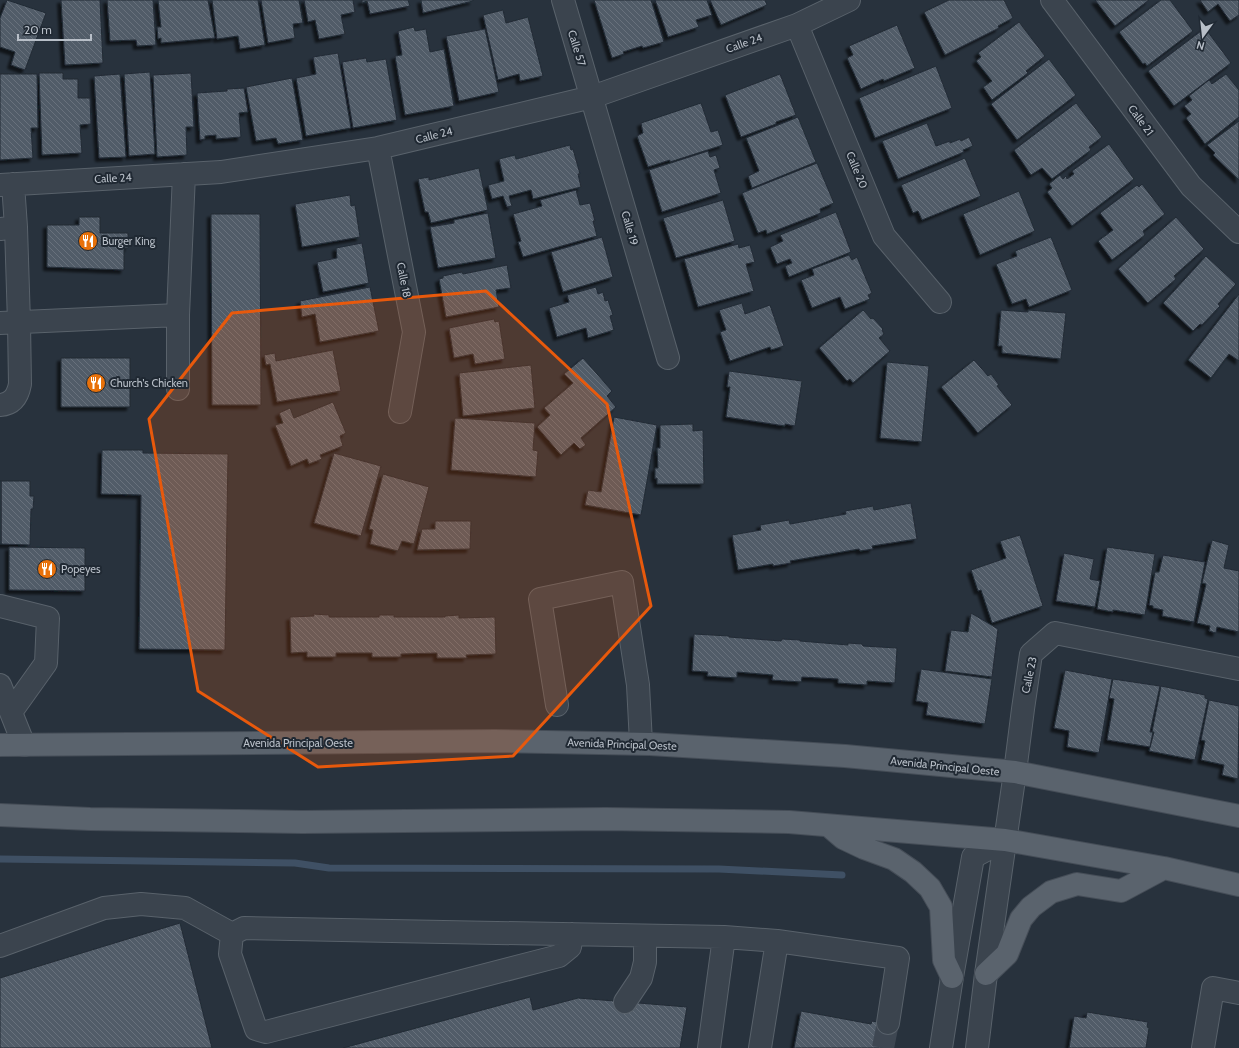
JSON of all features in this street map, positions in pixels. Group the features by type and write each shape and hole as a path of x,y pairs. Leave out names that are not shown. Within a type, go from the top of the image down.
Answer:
{"main road":[{"name":"Avenida Principal Oeste","path":"0,745 480,742 641,743 845,756 1015,772 1239,816"},
{"path":"5,818 302,822 606,819 789,822 1005,840 1164,868 1239,885"},
{"path":"828,825 843,838 864,848 894,859 913,872 930,888 941,907 944,960 952,977"},
{"path":"986,974 1007,954 1021,919 1031,907 1051,892 1077,884 1121,891 1164,868"}],"street":[{"name":"Calle 57","path":"563,0 592,97"},
{"name":"Calle 24","path":"6,184 221,172 378,148 592,97 797,25 849,0"},
{"name":"Calle 21","path":"1052,0 1190,186 1239,232"},
{"name":"Calle 20","path":"797,25 884,236 940,302"},
{"name":"Calle 19","path":"592,97 668,358"},
{"name":"Calle 18","path":"378,148 414,332 400,412"},
{"path":"178,389 178,315 184,174"},
{"path":"0,405 14,399 20,384 10,323 6,184"},
{"path":"10,323 178,315"},
{"path":"557,705 540,599 622,582 638,685 641,743"},
{"path":"0,606 48,618 46,663 11,712"},
{"name":"Calle 23","path":"977,1048 1031,654 1055,633 1239,669"},
{"path":"0,685 24,745"},
{"path":"942,1048 952,977 973,857 1005,840"},
{"path":"0,946 104,908 141,904 185,908 232,934"},
{"path":"232,934 244,928 724,937 777,941 898,958 888,1023"},
{"path":"232,934 230,954 256,1029 266,1032 559,956 570,947 572,934"},
{"path":"625,1002 641,978 645,962 645,936"},
{"path":"709,1048 724,937"},
{"path":"760,1048 777,941"},
{"path":"1202,1048 1213,988 1239,993"}],"highlighted area":[{"path":"486,291 607,404 651,606 513,756 318,767 198,691 149,419 232,313"}],"building":[{"path":"7,0 46,13 25,70 11,65 15,52 0,47 0,18"},
{"path":"61,0 100,0 103,63 65,65"},
{"path":"107,0 153,0 156,45 137,46 136,40 110,41"},
{"path":"158,0 208,0 215,38 161,43 161,38 158,39 157,27 161,27"},
{"path":"212,0 258,0 265,45 240,49 238,36 217,39"},
{"path":"261,0 299,0 303,23 293,24 295,38 268,43"},
{"path":"304,0 353,0 355,12 341,15 345,34 319,39 315,20 308,22"},
{"path":"362,0 408,0 410,6 370,14 367,1 362,3"},
{"path":"421,0 473,0 473,1 423,13"},
{"path":"594,0 651,0 664,42 643,48 642,46 623,52 624,54 612,58"},
{"path":"655,0 707,0 712,15 696,20 699,27 668,37"},
{"path":"710,0 765,0 767,5 721,25"},
{"path":"949,0 1004,0 1013,18 998,26 999,28 945,55 924,12"},
{"path":"1095,0 1149,0 1115,26"},
{"path":"1161,0 1170,0 1193,31 1147,66 1145,63 1143,64 1119,32"},
{"path":"1200,0 1239,0 1239,15 1230,21 1218,4 1208,12"},
{"path":"503,10 506,23 528,17 543,76 520,81 519,74 498,80 483,15"},
{"path":"1019,22 1045,56 1026,71 1028,73 992,100 983,87 992,81 976,61 981,57 978,53"},
{"path":"897,25 915,68 884,81 883,79 861,89 847,58 853,55 849,46"},
{"path":"414,27 415,31 426,29 430,52 444,49 454,106 405,115 395,56 402,55 398,31"},
{"path":"1205,28 1231,63 1174,106 1148,71"},
{"path":"485,29 499,92 459,101 446,36"},
{"path":"338,53 351,128 306,136 296,78 316,74 313,57"},
{"path":"366,58 367,62 386,59 397,120 353,128 342,62"},
{"path":"1049,59 1076,95 1017,140 991,104"},
{"path":"936,66 952,108 875,138 859,98"},
{"path":"150,72 155,154 129,156 124,74"},
{"path":"39,73 63,73 63,79 78,79 78,98 90,98 91,124 80,125 82,153 42,155"},
{"path":"191,73 194,127 186,127 187,155 157,157 153,75"},
{"path":"0,74 37,74 38,128 31,128 33,158 0,160"},
{"path":"120,74 126,157 99,158 94,76"},
{"path":"780,74 796,115 741,137 725,95"},
{"path":"1226,74 1239,90 1239,117 1205,144 1186,118 1191,114 1184,106 1192,100 1189,96 1209,80 1212,84"},
{"path":"292,78 303,140 278,144 276,138 256,141 246,87"},
{"path":"244,88 248,112 239,113 241,137 216,139 216,135 205,136 205,139 200,140 197,93"},
{"path":"701,103 711,132 718,130 723,145 670,162 670,160 648,167 637,136 643,133 641,123"},
{"path":"1076,103 1102,137 1089,147 1091,150 1052,179 1042,168 1031,175 1014,150"},
{"path":"798,117 816,162 752,188 748,176 759,171 746,138"},
{"path":"1239,121 1239,180 1213,155 1215,153 1207,145"},
{"path":"927,123 936,146 960,139 961,141 969,137 973,146 963,150 964,152 898,179 882,141"},
{"path":"1109,144 1134,179 1072,226 1047,192 1052,188 1049,184 1060,175 1063,179 1066,176 1067,179 1074,174 1072,171"},
{"path":"570,145 571,150 573,149 580,174 578,174 581,187 533,199 531,190 509,196 512,206 507,207 503,196 492,199 488,185 504,181 499,159 515,155 516,159"},
{"path":"708,151 710,157 716,155 720,168 714,170 721,193 662,212 649,170"},
{"path":"965,158 981,196 922,220 918,211 913,213 901,185"},
{"path":"817,163 834,203 820,209 821,213 767,234 766,230 758,233 742,193"},
{"path":"479,168 488,210 431,223 428,212 425,212 418,179 429,177 429,180"},
{"path":"1142,184 1165,214 1143,231 1145,235 1112,260 1098,241 1113,230 1100,213 1137,185 1139,187"},
{"path":"576,190 580,205 590,203 597,236 523,257 518,242 521,241 513,214 542,206 540,200"},
{"path":"1019,191 1035,231 980,255 963,214"},
{"path":"350,195 351,206 355,205 360,237 302,247 295,204"},
{"path":"723,200 735,241 676,258 663,218"},
{"path":"836,212 851,252 789,277 785,266 792,263 790,259 777,264 770,247 783,241 780,235"},
{"path":"488,213 496,258 438,268 430,227 454,223 454,220"},
{"path":"211,214 260,214 261,405 212,405"},
{"name":"Burger King","path":"79,217 100,217 100,233 128,233 128,248 124,248 124,270 47,267 47,225 79,225"},
{"path":"1176,217 1204,249 1174,276 1176,279 1148,303 1118,269"},
{"path":"602,237 613,277 563,292 551,252"},
{"path":"1051,237 1072,290 1029,307 1026,299 1012,304 996,264 1017,256 1015,251"},
{"path":"362,243 369,283 323,292 317,262 337,258 336,248"},
{"path":"738,244 739,248 750,245 755,262 746,264 754,291 698,307 684,259"},
{"path":"849,255 852,260 857,257 872,293 868,295 870,299 845,309 840,297 812,308 801,280 814,275 812,269"},
{"path":"1206,256 1236,284 1218,304 1220,306 1202,325 1200,324 1193,331 1163,303"},
{"path":"507,265 511,288 496,290 499,307 446,317 439,279 443,278 443,276 462,272 463,274"},
{"path":"370,287 379,331 320,342 315,314 302,317 300,301"},
{"path":"596,287 598,294 603,292 605,301 608,300 613,315 610,316 614,330 588,338 586,328 557,337 549,308 569,302 567,295"},
{"path":"1239,294 1239,361 1229,354 1211,378 1188,360"},
{"path":"742,303 745,314 770,305 784,346 771,350 770,347 730,361 720,332 726,330 719,310"},
{"path":"863,310 883,329 884,334 879,338 890,351 853,383 850,379 847,381 819,348"},
{"path":"1001,310 1028,312 1028,310 1066,313 1061,359 1002,353 1002,346 998,346"},
{"path":"494,319 495,322 499,321 505,359 475,364 473,354 454,358 449,328"},
{"path":"333,350 341,391 277,402 270,364 266,365 264,355 275,353 276,361"},
{"name":"Church's Chicken","path":"61,358 130,358 130,407 61,407"},
{"path":"583,358 612,391 607,396 616,407 581,438 586,445 580,449 574,443 561,455 537,427 550,415 544,408 573,383 564,374"},
{"path":"974,360 988,376 991,374 999,385 997,386 1012,405 978,433 941,387"},
{"path":"887,362 929,366 922,442 880,438"},
{"path":"531,365 535,408 463,416 459,373"},
{"path":"729,371 802,381 795,426 785,424 785,426 726,417 730,387 727,387"},
{"path":"333,402 346,433 340,436 343,446 320,455 322,459 309,464 307,459 291,466 275,425 283,423 279,413 290,408 294,418"},
{"path":"614,417 657,425 641,515 585,505 588,490 601,492"},
{"path":"455,418 535,423 533,450 538,451 536,477 451,470"},
{"path":"693,424 693,431 703,430 704,484 657,484 657,478 655,479 655,468 658,468 657,448 660,448 660,425"},
{"path":"102,450 143,450 143,453 228,454 225,650 139,649 141,495 101,494"},
{"path":"334,453 381,466 361,536 314,523"},
{"path":"383,474 429,487 414,544 402,541 398,551 370,544 373,530 369,529"},
{"path":"1,481 1,544 0,544"},
{"path":"1,481 30,481 30,496 34,496 33,509 31,509 30,545 1,544"},
{"path":"911,503 917,539 872,546 873,549 860,551 859,549 790,561 791,563 773,566 773,564 738,570 732,535 761,530 760,525 789,520 790,524 846,514 845,511 873,506 874,510"},
{"path":"435,521 471,521 470,549 417,550 422,529 435,529"},
{"path":"1020,535 1043,606 992,623 981,590 978,591 971,570 1006,558 1000,541"},
{"path":"1212,540 1229,545 1224,568 1239,571 1239,632 1217,627 1216,633 1209,631 1210,626 1197,623 1206,584 1202,583"},
{"name":"Popeyes","path":"9,547 85,548 85,591 9,590"},
{"path":"1107,547 1155,554 1145,615 1097,609"},
{"path":"1064,553 1094,559 1090,579 1100,581 1095,607 1056,601"},
{"path":"1163,555 1205,562 1194,622 1162,616 1163,610 1153,608 1153,606 1149,605 1155,572 1159,572"},
{"path":"971,613 998,629 992,677 945,671 951,630 968,632"},
{"path":"313,614 329,615 329,617 379,617 379,615 394,615 394,617 445,617 459,615 459,618 495,617 496,654 466,655 467,658 437,658 437,653 401,654 401,657 372,657 372,653 336,653 336,657 307,657 307,652 291,653 290,617 314,616"},
{"path":"694,634 781,641 782,639 800,640 848,645 848,643 862,644 863,646 897,648 895,683 867,681 867,685 838,683 838,679 802,677 801,682 772,680 773,675 737,672 737,678 707,676 708,672 692,671"},
{"path":"921,669 992,679 985,724 926,715 928,703 916,701"},
{"path":"1065,670 1112,679 1099,753 1067,747 1069,731 1054,728"},
{"path":"1113,679 1160,686 1150,732 1153,732 1150,747 1107,740 1114,699 1109,698"},
{"path":"1161,686 1205,695 1205,698 1208,699 1195,760 1149,751 1154,732 1152,732"},
{"path":"1209,700 1239,706 1238,779 1222,775 1224,765 1201,760 1205,741 1201,740"},
{"path":"180,923 212,1048 0,1048 0,978"},
{"path":"530,997 533,1010 578,998 687,1007 680,1048 343,1048"},
{"path":"801,1011 871,1024 872,1021 894,1025 890,1048 794,1048"},
{"path":"1087,1012 1148,1022 1147,1027 1149,1028 1146,1048 1069,1048 1074,1016 1086,1018"}],"waterway":[{"path":"0,859 295,863 329,868 719,869 842,875"}],"tunnel":[{"path":"883,1048 888,1023"}],"place":[{"name":"Burger King","path":"88,241"},
{"name":"Church's Chicken","path":"96,383"},
{"name":"Popeyes","path":"47,569"}]}
